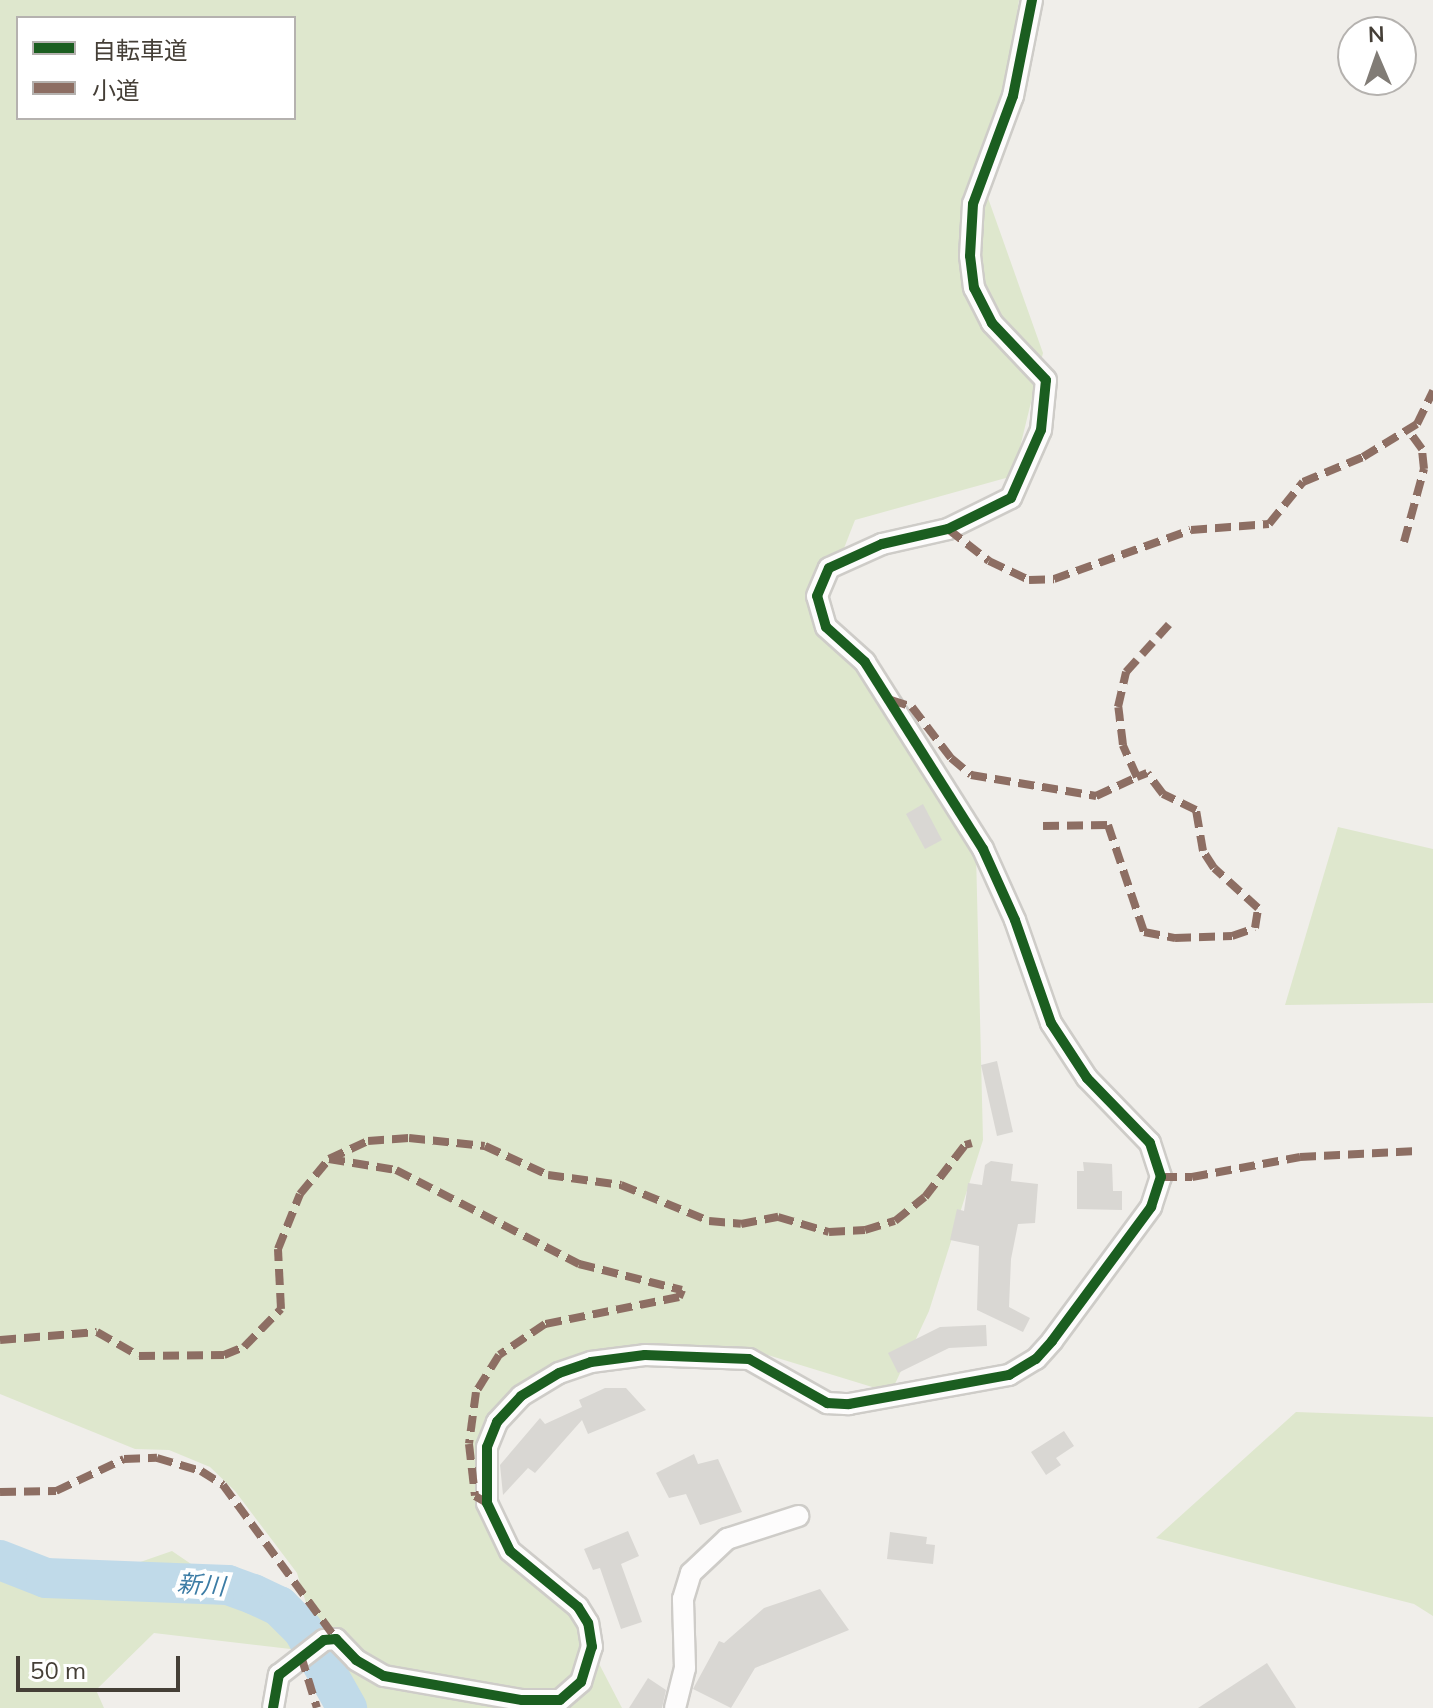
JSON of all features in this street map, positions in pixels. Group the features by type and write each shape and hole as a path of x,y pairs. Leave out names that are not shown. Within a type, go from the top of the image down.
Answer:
{"street":[{"path":"273,1708 279,1675 324,1640 336,1639 356,1660 384,1676 522,1700 560,1700 581,1682 592,1647 588,1623 578,1607 510,1551 487,1503 487,1447 497,1422 521,1396 559,1373 591,1362 645,1355 749,1359 827,1403 849,1404 1009,1375 1036,1359 1052,1341 1151,1207 1161,1177 1150,1143 1087,1078 1051,1023 1015,920 983,849 865,662 826,627 817,596 829,568 882,544 948,529 1011,498 1041,430 1046,380 992,323 974,288 970,256 973,204 1013,96 1032,0"},
{"path":"675,1708 685,1668 683,1599 691,1573 727,1539 798,1516"}],"green space":[{"path":"0,0 1019,0 988,198 1043,353 1013,476 855,520 825,597 858,666 976,853 983,1140 929,1311 894,1386 882,1390 745,1348 660,1346 586,1354 548,1367 518,1387 477,1480 484,1520 505,1556 530,1582 560,1600 580,1627 622,1708 362,1708 312,1623 297,1573 235,1491 210,1467 169,1450 135,1449 0,1394"},
{"path":"1338,827 1433,849 1433,1003 1285,1005"},
{"path":"1296,1412 1433,1417 1433,1616 1414,1604 1156,1538"},
{"path":"0,1551 77,1584 172,1551 282,1626 299,1650 154,1633 96,1690 104,1708 0,1708"}],"building":[{"path":"923,804 942,840 925,849 906,814"},
{"path":"997,1061 1013,1132 997,1136 981,1065"},
{"path":"991,1161 1013,1164 1011,1181 1038,1184 1035,1223 1018,1224 1011,1259 1009,1307 1030,1318 1023,1332 977,1310 979,1246 950,1240 957,1209 964,1211 968,1183 982,1185 985,1165"},
{"path":"1083,1162 1112,1164 1113,1191 1122,1191 1122,1210 1077,1209 1077,1171 1084,1171"},
{"path":"986,1325 987,1346 949,1348 898,1373 888,1353 940,1327"},
{"path":"605,1388 626,1388 646,1410 588,1434 582,1420 535,1473 528,1468 503,1495 500,1465 540,1418 545,1424 582,1407 579,1400"},
{"path":"1064,1431 1074,1446 1056,1458 1061,1465 1046,1475 1031,1452"},
{"path":"694,1454 698,1464 718,1459 742,1512 700,1525 686,1494 669,1498 656,1473"},
{"path":"628,1531 639,1556 621,1564 642,1622 621,1629 600,1568 593,1570 584,1549"},
{"path":"890,1532 927,1537 926,1544 935,1545 933,1564 887,1559"},
{"path":"820,1589 849,1630 755,1668 731,1708 693,1689 719,1641 724,1643 764,1608"},
{"path":"1267,1663 1296,1708 1198,1708"},
{"path":"648,1678 666,1690 662,1708 629,1708"}],"waterway":[{"name":"新川","path":"0,1560 46,1578 228,1585 253,1594 279,1606 303,1630 347,1708"}],"marked path":[{"path":"948,529 989,561 1029,580 1054,579 1191,530 1269,524 1303,482 1363,457 1417,424 1433,391"},
{"path":"1404,542 1424,469 1422,449 1408,430"},
{"path":"891,700 912,707 951,758 971,775 1096,796 1137,777 1123,745 1118,707 1126,672 1173,620"},
{"path":"1043,826 1108,825 1144,932 1175,938 1232,936 1255,928 1258,908 1214,868 1203,851 1196,810 1163,794 1147,773 1137,777"},
{"path":"0,1340 97,1332 139,1356 224,1355 244,1347 281,1309 278,1249 300,1194 329,1159 368,1141 409,1138 485,1146 548,1175 621,1185 709,1221 741,1224 778,1217 829,1232 865,1230 895,1221 925,1197 965,1145 972,1143"},
{"path":"1161,1177 1192,1177 1300,1157 1417,1151"},
{"path":"329,1159 396,1170 579,1264 682,1290 679,1297 545,1324 499,1355 476,1392 469,1444 475,1496 487,1503"},
{"path":"0,1492 56,1491 124,1459 157,1458 201,1471 223,1485 336,1639"},
{"path":"301,1656 317,1708"}],"cycle path":[{"path":"273,1708 279,1675 324,1640 336,1639 356,1660 384,1676 522,1700 560,1700 581,1682 592,1647 588,1623 578,1607 510,1551 487,1503 487,1447 497,1422 521,1396 559,1373 591,1362 645,1355 749,1359 827,1403 849,1404 1009,1375 1036,1359 1052,1341 1151,1207 1161,1177 1150,1143 1087,1078 1051,1023 1015,920 983,849 865,662 826,627 817,596 829,568 882,544 948,529 1011,498 1041,430 1046,380 992,323 974,288 970,256 973,204 1013,96 1032,0"}]}
